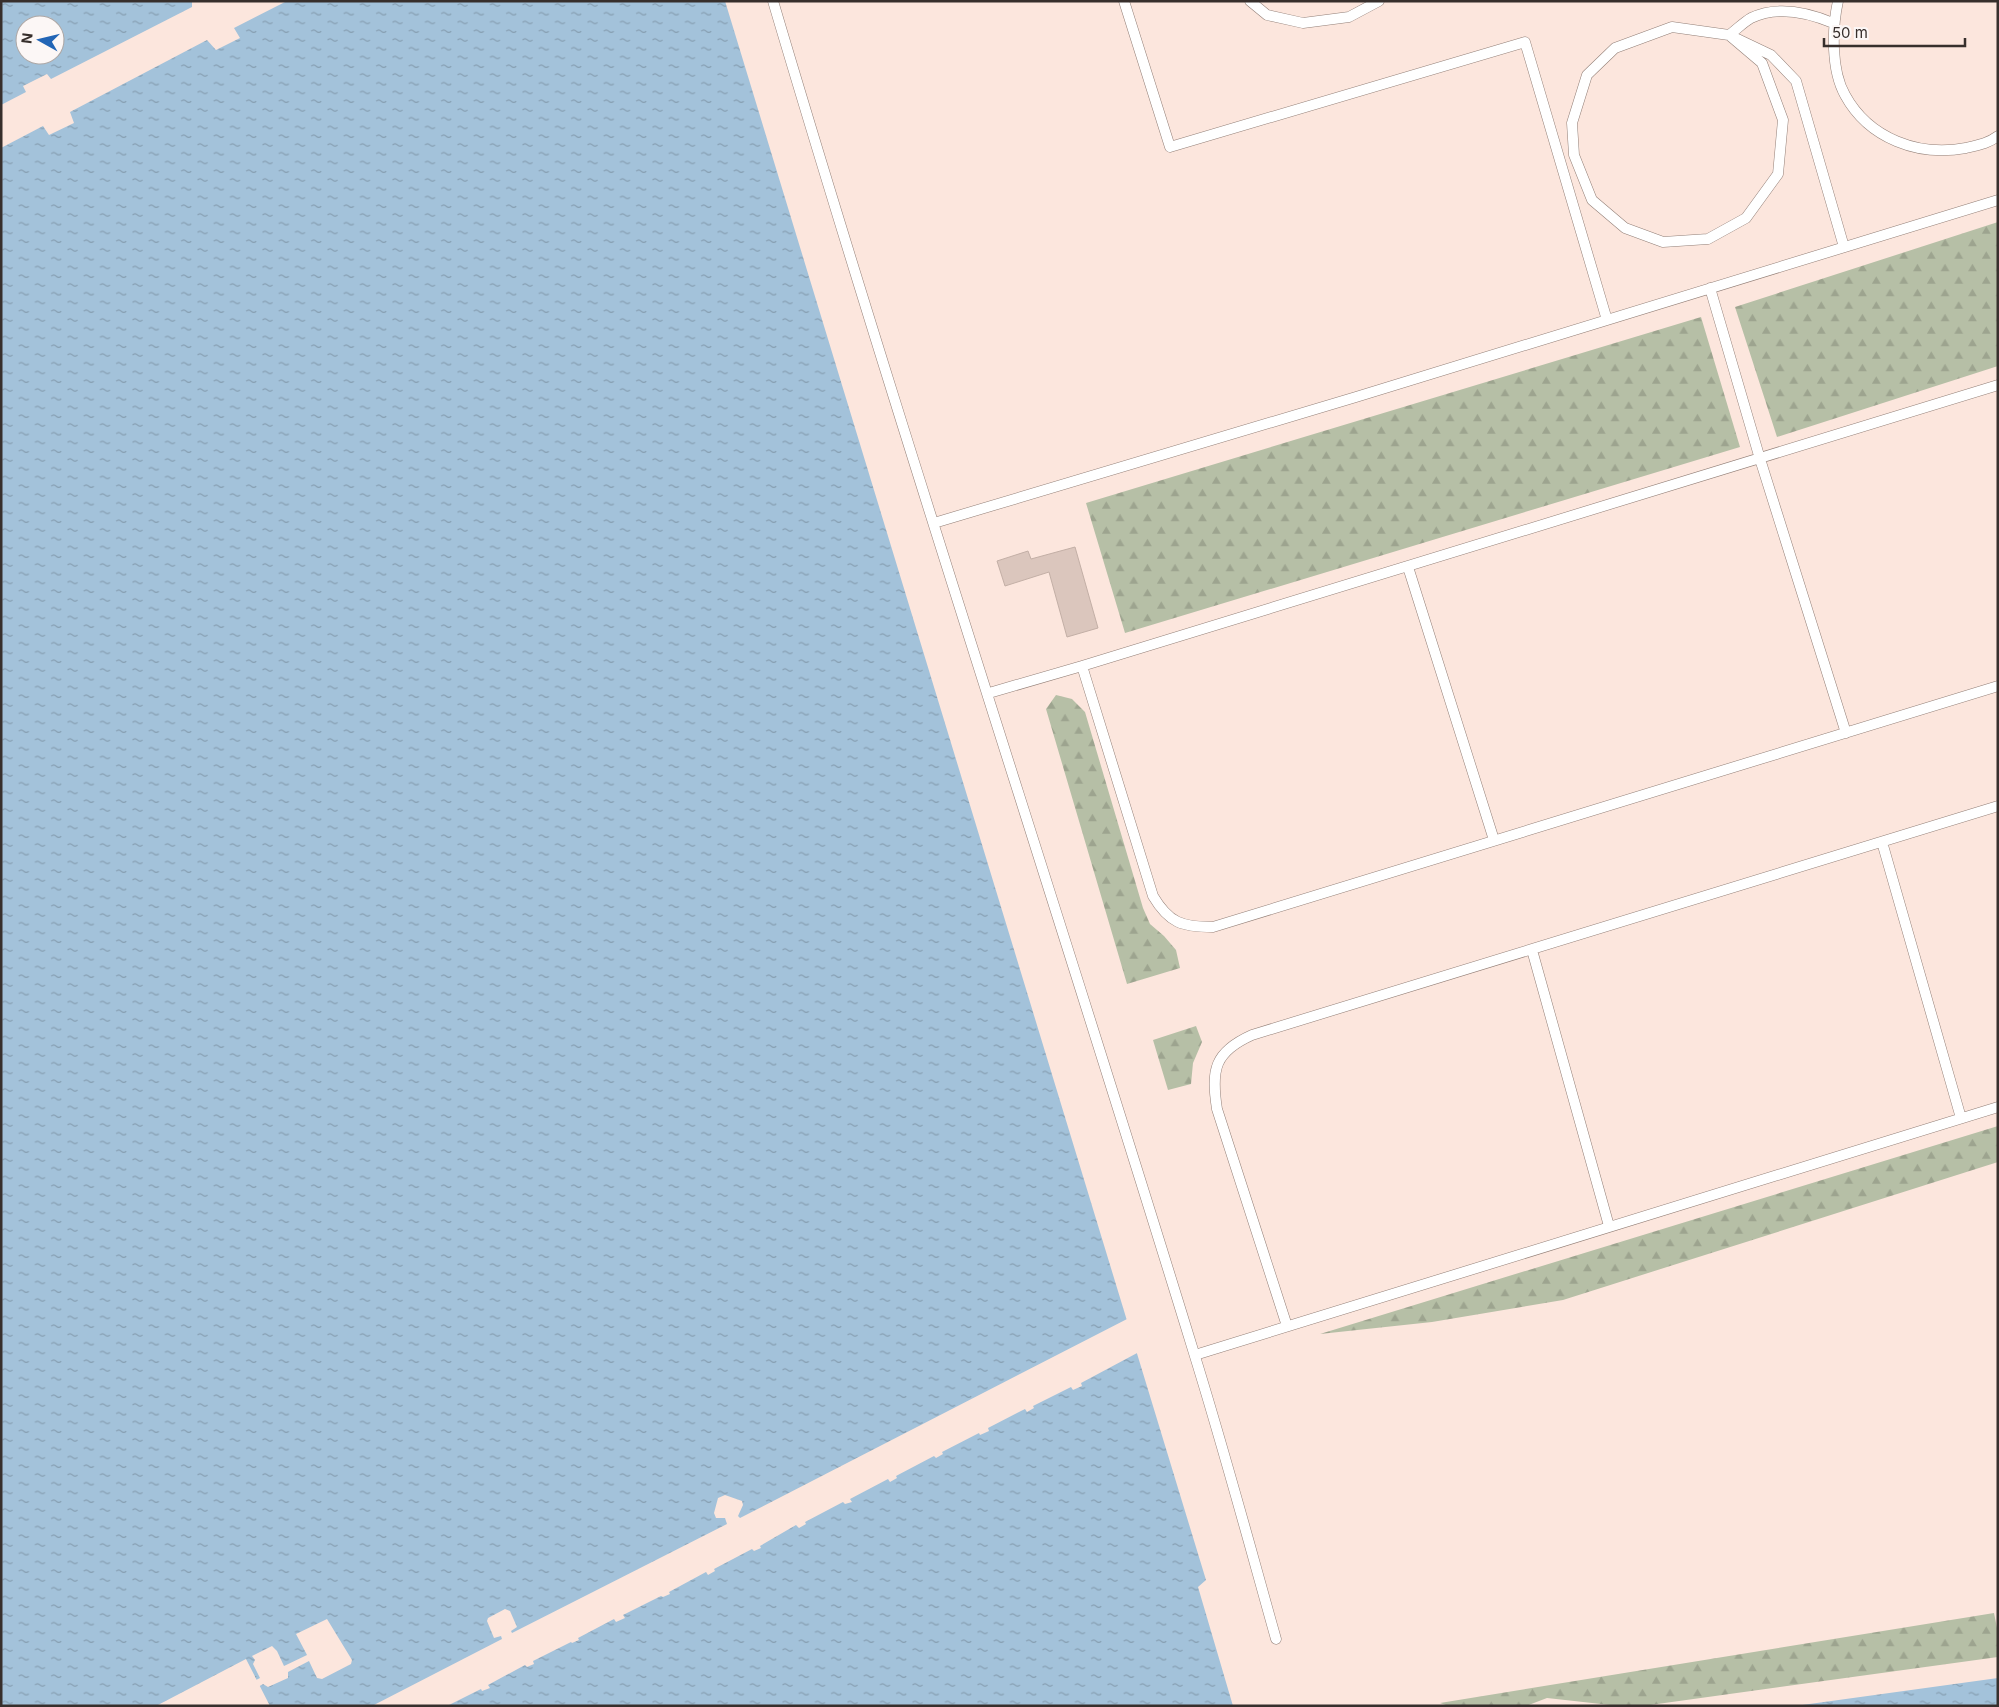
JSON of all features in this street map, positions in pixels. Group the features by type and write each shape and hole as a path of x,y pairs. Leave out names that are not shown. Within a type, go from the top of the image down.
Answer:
{"lane":[{"path":"773,1 840,228 989,693 1195,1354 1276,1639"},
{"path":"1124,1 1170,147 1525,42 1607,320"},
{"path":"1250,1 1267,15 1303,23 1349,17 1379,1"},
{"path":"1838,1 1833,23 1835,58 1845,95 1870,127 1904,145 1944,152 1988,143 1998,136"},
{"path":"1730,35 1752,18 1785,10 1811,13 1833,23"},
{"path":"1730,35 1762,63 1783,120 1778,174 1746,218 1708,239 1663,242 1625,228 1592,200 1574,155 1572,124 1587,75 1615,48 1672,27 1730,35 1771,55 1796,81 1844,247"},
{"path":"934,523 1998,200"},
{"path":"1710,288 1760,459 1846,733"},
{"path":"989,693 1408,567 1998,385"},
{"path":"1408,567 1494,840"},
{"path":"1082,666 1153,896 1163,912 1175,922 1193,927 1213,927 1998,686"},
{"path":"1287,1326 1217,1108 1213,1083 1216,1063 1234,1043 1252,1035 1998,806"},
{"path":"1882,842 1961,1118"},
{"path":"1532,950 1609,1226"},
{"path":"1195,1354 1998,1107"}],"green space":[{"path":"1998,222 1998,366 1777,437 1735,307"},
{"path":"1701,317 1740,447 1125,633 1086,503"},
{"path":"1056,695 1072,699 1085,712 1143,908 1150,924 1176,950 1180,968 1127,984 1046,709"},
{"path":"1196,1026 1202,1042 1193,1063 1191,1084 1168,1090 1153,1040"},
{"path":"1998,1126 1998,1162 1563,1300 1432,1322 1320,1334"},
{"path":"1994,1613 1998,1633 1998,1657 1643,1706 1619,1706 1547,1698 1526,1706 1449,1706 1440,1703"}],"water":[{"path":"1,1 725,1 1206,1580 1198,1587 1233,1706 270,1706 246,1659 156,1706 1,1706"},
{"path":"1998,1678 1998,1706 1795,1706"}],"pier":[{"path":"192,1 287,1 234,28 240,38 216,50 207,40 70,112 74,123 49,135 43,126 1,148 1,105 26,92 23,86 47,74 51,79 192,7"},
{"path":"1129,1318 1139,1352 1081,1383 1082,1386 1073,1390 1071,1387 1033,1406 1034,1408 1027,1412 1025,1409 988,1428 989,1431 980,1435 979,1433 942,1452 943,1454 936,1458 934,1456 896,1476 897,1478 890,1482 888,1479 850,1499 852,1502 845,1504 843,1502 805,1522 806,1524 799,1528 796,1525 760,1546 761,1548 754,1551 752,1549 714,1569 715,1571 708,1575 706,1572 669,1592 670,1594 661,1596 623,1615 625,1618 616,1622 614,1619 578,1638 579,1640 571,1642 533,1661 534,1664 527,1667 525,1665 488,1685 490,1688 482,1691 481,1689 447,1706 372,1706 502,1639 501,1636 494,1638 487,1621 488,1618 505,1609 510,1611 517,1627 511,1631 512,1633 727,1524 725,1518 716,1518 714,1513 718,1498 725,1495 742,1501 743,1505 738,1516 740,1518"},
{"path":"327,1619 352,1660 351,1664 322,1679 317,1678 309,1661 288,1672 288,1678 268,1687 263,1684 258,1687 254,1681 260,1678 253,1664 255,1660 252,1656 272,1646 277,1651 284,1666 307,1655 296,1634"}],"building":[{"path":"1075,547 1098,628 1067,637 1049,572 1005,586 997,561 1028,551 1031,559"}]}
